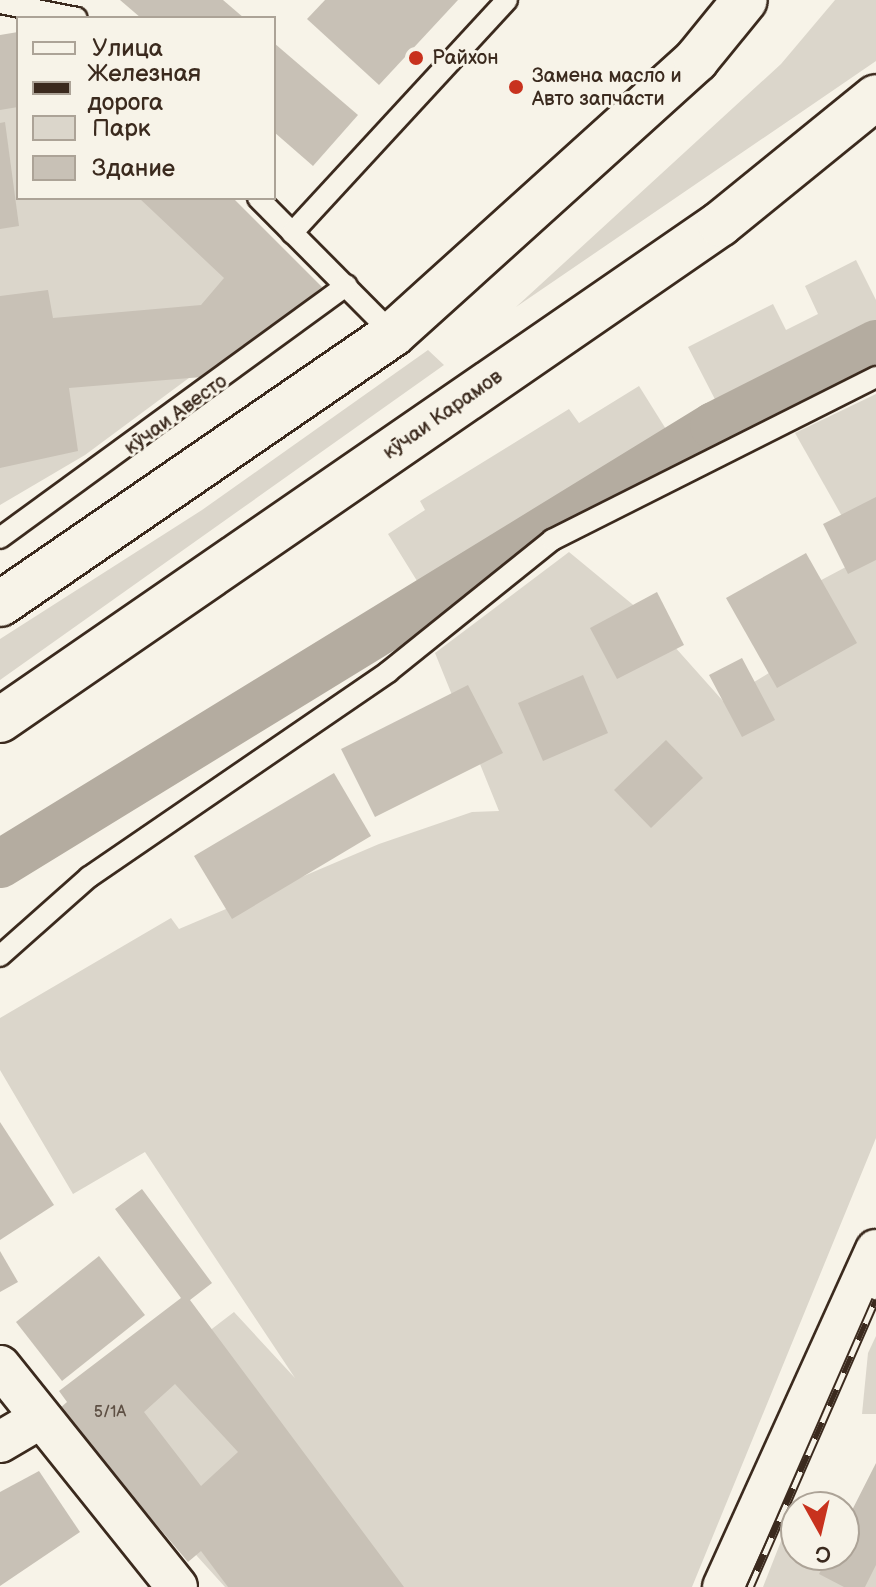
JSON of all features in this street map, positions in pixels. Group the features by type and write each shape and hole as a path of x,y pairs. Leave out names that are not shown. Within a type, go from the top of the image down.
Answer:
{"main road":[{"path":"0,604 393,334 696,60 745,0"},
{"name":"кӯчаи Карамов","path":"0,720 720,224 876,97"}],"street":[{"path":"723,1587 876,1250"},
{"path":"0,1366 39,1419 177,1587"},
{"path":"0,1442 39,1419"}],"lane":[{"path":"292,233 507,0"},
{"path":"0,3 67,16"},
{"path":"260,200 393,334"},
{"name":"кӯчаи Авесто","path":"0,538 347,285"},
{"path":"0,956 89,877 388,672 552,540 876,377"}],"green space":[{"path":"835,0 876,0 876,61 516,307 781,64"},
{"path":"16,92 16,200 178,200 294,300 85,455 0,505 0,93"},
{"path":"856,260 876,300 876,333 721,411 688,347 773,304 786,330 818,314 805,286"},
{"path":"428,350 444,365 0,680 0,639 202,510"},
{"path":"639,386 669,434 422,589 388,534 425,510 420,501 569,409 579,423"},
{"path":"876,394 876,526 852,534 795,433"},
{"path":"876,551 876,1138 692,1587 225,1587 178,1535 98,1416 234,1312 295,1378 145,1152 73,1194 0,1070 0,1018 171,918 179,929 379,844 472,812 499,811 435,653 569,552 649,618 723,701 782,665 778,603"},
{"path":"876,1336 876,1414 862,1414 868,1353"},
{"path":"860,1526 876,1532 876,1587 763,1587 780,1544 780,1571 860,1571"}],"building":[{"path":"120,0 223,0 242,16 139,16"},
{"path":"325,0 458,0 379,85 307,19"},
{"path":"16,32 16,107 0,110 0,35"},
{"path":"276,45 358,115 313,166 276,134"},
{"path":"5,122 19,226 0,229 0,123"},
{"path":"141,200 235,200 322,287 214,376 69,388 78,451 0,468 0,296 48,290 53,318 201,305 224,278"},
{"path":"876,497 876,560 848,574 823,524"},
{"path":"806,553 857,643 777,688 726,598"},
{"path":"657,592 684,645 617,679 590,628"},
{"path":"742,658 775,720 742,737 709,675"},
{"path":"583,675 608,733 543,761 518,703"},
{"path":"468,685 503,753 375,817 341,749"},
{"path":"666,740 703,778 651,828 614,790"},
{"path":"334,773 371,836 232,919 194,856"},
{"path":"0,1122 54,1205 0,1240"},
{"path":"142,1189 212,1283 190,1300 404,1587 228,1587 201,1551 188,1562 59,1409 67,1402 59,1391 181,1298 115,1209","holes":["175,1384 238,1452 201,1486 144,1412"]},
{"path":"0,1251 18,1282 0,1292"},
{"path":"99,1256 145,1315 62,1381 16,1322"},
{"path":"876,1463 876,1565 865,1587 844,1587 819,1574 821,1571 860,1571 860,1494"},
{"path":"39,1471 80,1532 0,1586 0,1492"}],"waterway":[{"path":"0,864 714,426 876,344"}],"railway":[{"path":"750,1587 876,1299"}],"place":[{"name":"Райхон","path":"416,58"},
{"name":"Замена масло и Авто запчасти","path":"516,87"}]}
